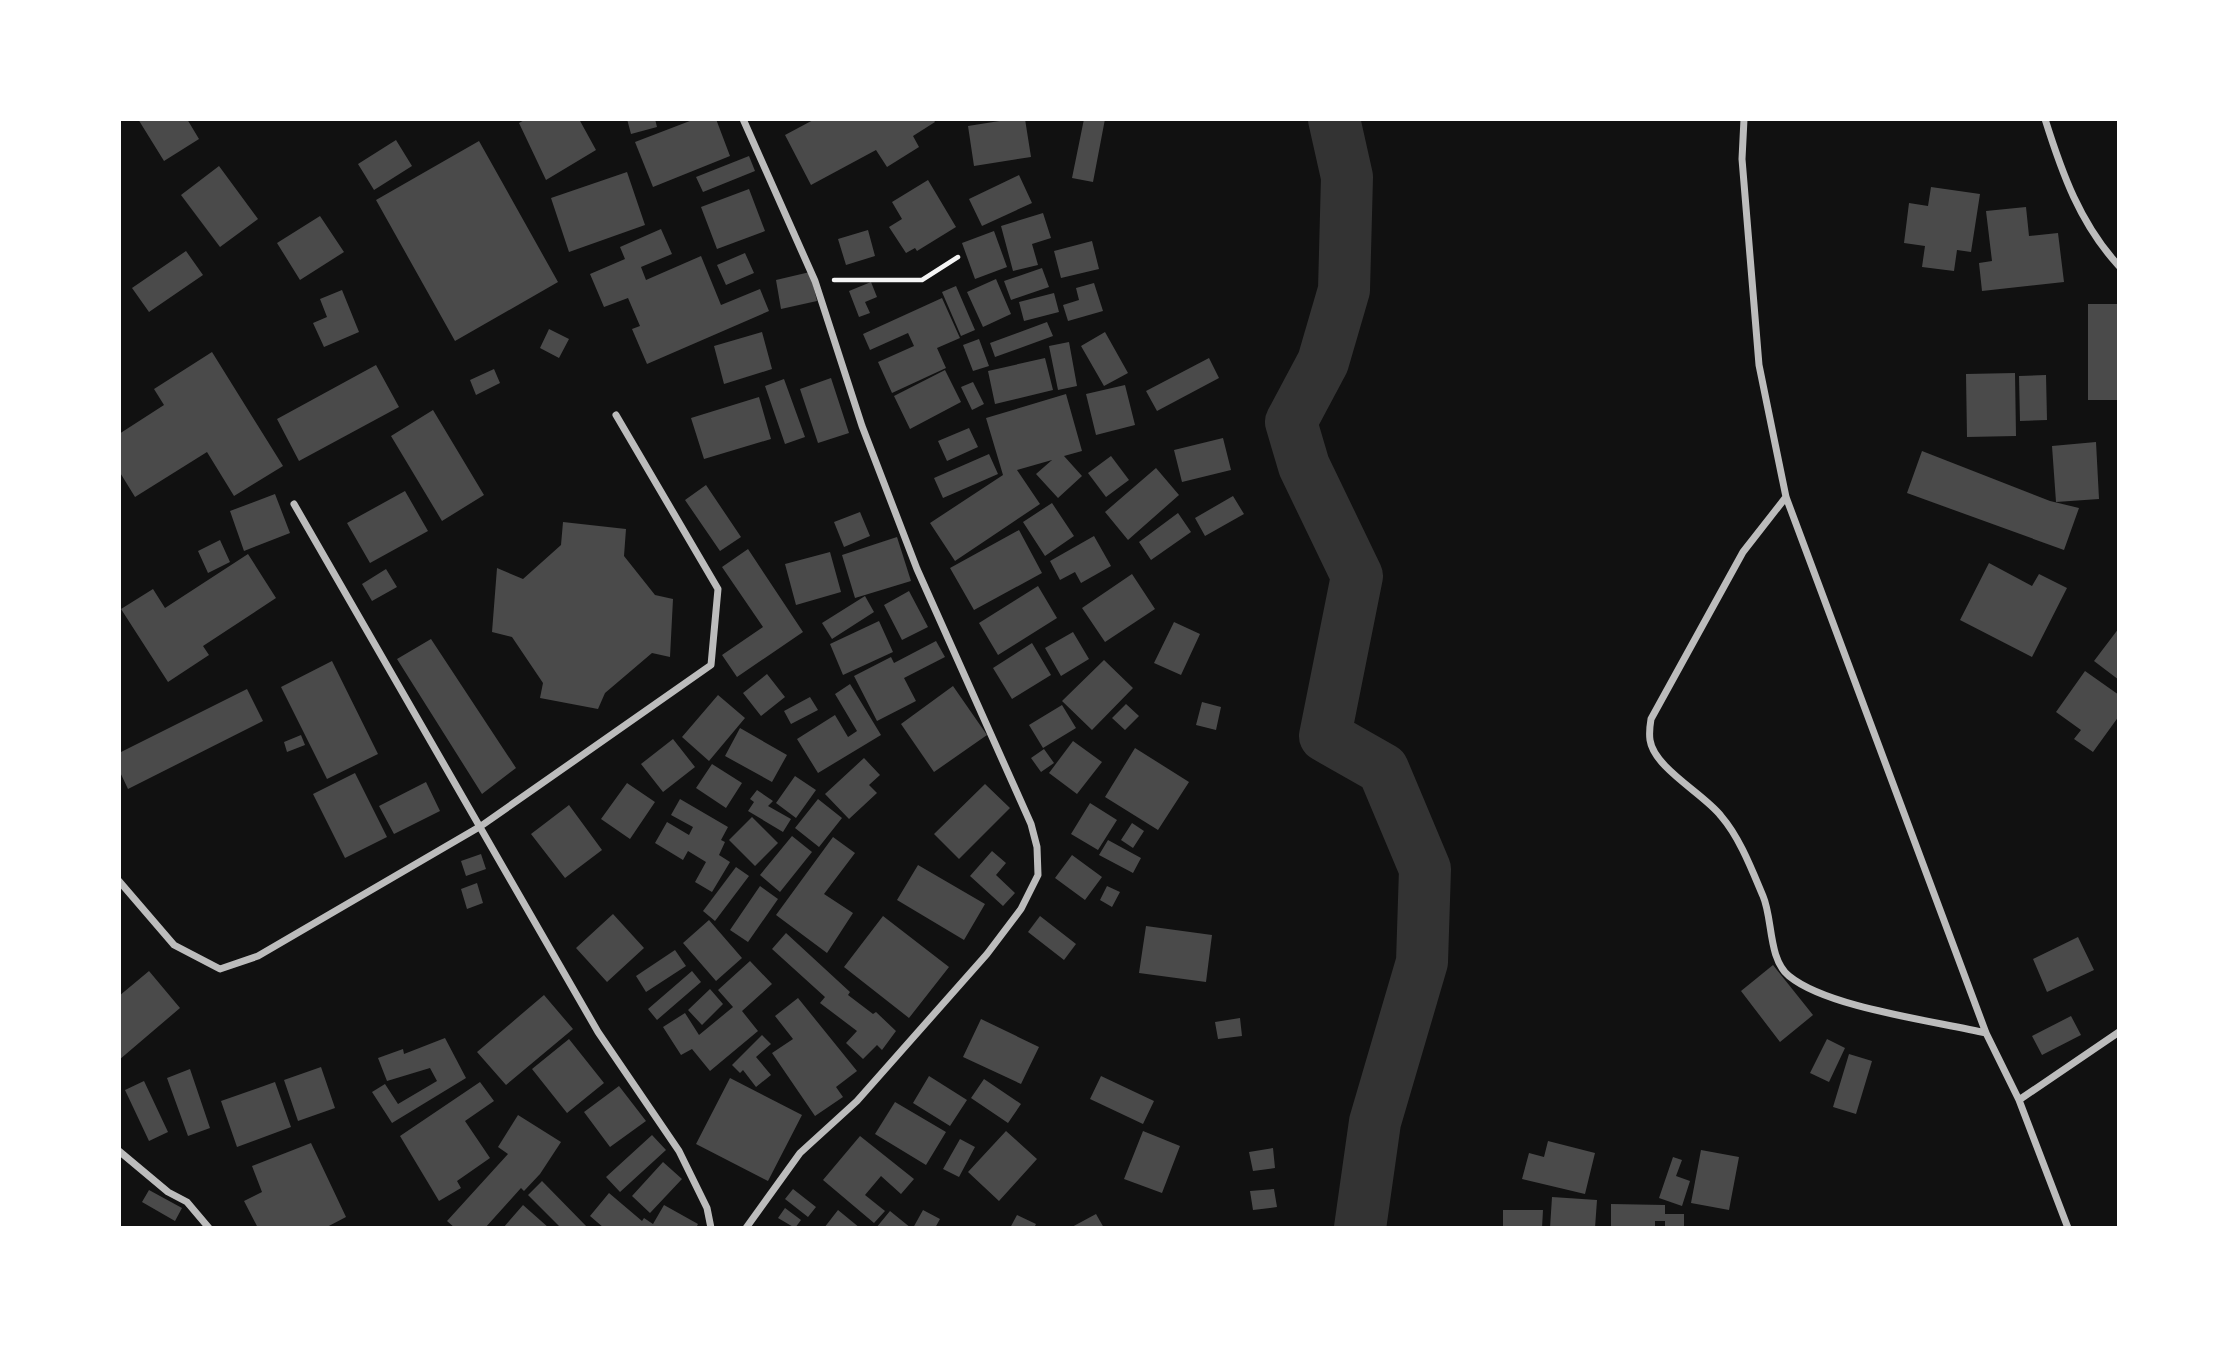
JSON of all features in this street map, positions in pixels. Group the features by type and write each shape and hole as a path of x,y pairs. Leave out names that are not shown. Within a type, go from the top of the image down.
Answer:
{"street":[{"path":"743,119 816,281 862,426 917,569 1031,824 1037,847 1038,875 1021,909 987,954 857,1101 800,1153 746,1228"},
{"path":"1744,119 1742,159 1759,365 1786,497 1986,1033 2019,1100 2068,1228"},
{"path":"2045,119 2065,183 2099,245 2119,265"},
{"path":"119,881 174,945 219,969 258,956 481,826 710,665 718,589 616,415"},
{"path":"1786,497 1743,552 1651,719 1649,741 1661,762 1722,816 1734,836 1765,900 1776,953 1786,974 1809,989 1865,1006 1986,1033"},
{"path":"294,504 598,1031 678,1151 707,1209 711,1228"},
{"path":"2019,1100 2119,1032"},
{"path":"119,1151 167,1192 187,1202 209,1228"}],"path":[{"path":"816,281 922,280 958,257"}],"building":[{"path":"138,119 187,119 199,139 164,161"},
{"path":"526,119 579,119 596,150 546,180 519,123"},
{"path":"627,119 655,119 657,127 631,134"},
{"path":"695,119 716,119 730,156 653,187 635,142"},
{"path":"815,119 933,119 935,122 913,136 919,147 887,167 876,150 811,185 785,135"},
{"path":"1025,119 1031,157 974,166 968,126"},
{"path":"1084,119 1105,119 1093,182 1072,178"},
{"path":"396,140 412,166 374,190 358,164"},
{"path":"479,141 558,282 455,341 376,200"},
{"path":"749,156 755,171 703,192 696,177"},
{"path":"219,166 258,219 220,247 181,195"},
{"path":"627,172 645,225 569,252 551,198"},
{"path":"1019,175 1032,203 982,226 969,199"},
{"path":"928,180 956,227 917,251 915,248 906,253 889,227 902,219 892,202"},
{"path":"1931,187 1980,194 1971,252 1957,250 1954,271 1922,267 1925,246 1904,243 1909,203 1928,206"},
{"path":"749,189 765,231 717,249 701,207"},
{"path":"2026,207 2029,236 2058,233 2064,282 1982,291 1979,263 1992,261 1986,211"},
{"path":"1043,213 1051,238 1032,244 1038,265 1013,271 1001,226"},
{"path":"320,216 344,252 300,280 277,243"},
{"path":"661,229 672,254 641,267 646,280 701,256 721,305 760,289 769,311 647,364 632,329 640,326 628,298 604,307 590,274 625,259 620,247"},
{"path":"868,230 875,256 846,265 838,239"},
{"path":"994,231 1007,267 975,279 962,243"},
{"path":"1092,241 1099,269 1061,278 1054,251"},
{"path":"186,251 203,275 149,312 132,288"},
{"path":"745,253 754,273 726,285 717,265"},
{"path":"1042,268 1049,287 1011,300 1004,281"},
{"path":"810,272 817,301 781,309 776,280"},
{"path":"996,279 1011,314 983,327 967,292"},
{"path":"871,282 877,297 865,302 870,313 859,317 849,291"},
{"path":"1094,283 1103,311 1068,321 1063,305 1079,300 1076,288"},
{"path":"956,286 975,330 961,336 942,292"},
{"path":"342,290 359,332 324,347 313,323 327,317 320,299"},
{"path":"1054,293 1059,312 1024,321 1019,302"},
{"path":"942,298 960,338 937,348 946,368 892,393 878,362 914,346 908,333 870,350 863,334"},
{"path":"2088,304 2119,304 2119,400 2088,400"},
{"path":"1047,322 1053,336 995,357 990,343"},
{"path":"549,329 569,339 559,358 540,348"},
{"path":"762,332 772,369 724,384 714,346"},
{"path":"1105,332 1128,373 1104,386 1081,346"},
{"path":"979,339 989,366 973,371 963,345"},
{"path":"1069,342 1077,386 1058,390 1049,346"},
{"path":"212,352 283,466 234,496 207,452 135,497 119,471 119,434 164,405 154,389"},
{"path":"1045,358 1053,390 995,404 988,371"},
{"path":"1209,358 1219,378 1157,411 1146,391"},
{"path":"376,365 399,407 299,461 277,419"},
{"path":"494,369 500,383 476,395 470,380"},
{"path":"945,370 961,402 910,429 894,396"},
{"path":"2015,373 2016,436 1967,437 1966,374"},
{"path":"2046,375 2047,420 2020,421 2019,376"},
{"path":"831,378 849,433 818,443 800,389"},
{"path":"784,379 805,437 785,444 765,386"},
{"path":"973,382 984,404 972,410 961,387"},
{"path":"1125,385 1135,425 1096,435 1086,394"},
{"path":"1066,394 1082,451 1064,456 1082,476 1058,498 1036,474 1052,460 1017,470 1040,504 955,561 930,523 1003,475 986,418"},
{"path":"759,397 771,439 704,459 691,418"},
{"path":"433,410 484,495 442,521 391,436"},
{"path":"969,428 978,447 947,461 938,441"},
{"path":"1223,438 1231,470 1182,482 1174,450"},
{"path":"2096,442 2099,499 2056,502 2052,446"},
{"path":"1922,451 2050,501 2079,508 2064,550 1907,493"},
{"path":"989,454 998,474 943,498 934,478"},
{"path":"1111,456 1129,480 1106,497 1088,473"},
{"path":"1156,468 1179,495 1128,540 1105,512"},
{"path":"706,485 741,537 720,551 685,500"},
{"path":"405,491 428,531 370,563 347,523"},
{"path":"275,494 290,533 244,551 230,511"},
{"path":"1233,496 1244,514 1205,536 1195,518"},
{"path":"1052,503 1074,536 1045,556 1023,522"},
{"path":"860,512 870,536 844,547 834,522"},
{"path":"1178,513 1191,532 1151,560 1139,542"},
{"path":"563,522 626,529 624,556 655,595 673,599 670,657 652,653 605,693 598,709 540,698 543,683 512,637 492,632 497,568 523,579 561,545"},
{"path":"1019,530 1042,573 974,610 950,568"},
{"path":"1094,536 1111,566 1081,583 1075,572 1060,580 1050,561"},
{"path":"897,537 911,581 855,598 842,555"},
{"path":"220,540 230,562 208,573 198,551"},
{"path":"748,549 803,632 737,677 722,655 763,627 722,567"},
{"path":"830,552 841,592 796,605 785,564"},
{"path":"248,554 276,598 203,646 209,655 168,682 121,609 153,589 165,608"},
{"path":"1989,563 2032,586 2039,574 2067,588 2032,657 1960,620"},
{"path":"386,569 397,587 372,601 362,584"},
{"path":"1132,574 1155,609 1105,642 1082,608"},
{"path":"1038,586 1057,618 998,655 979,623"},
{"path":"909,591 928,627 902,640 884,605"},
{"path":"865,596 874,612 832,639 822,623"},
{"path":"879,621 893,652 843,675 830,644"},
{"path":"1174,622 1200,634 1181,675 1154,663"},
{"path":"2119,628 2119,680 2094,661"},
{"path":"1073,632 1089,659 1061,676 1045,648"},
{"path":"431,639 516,768 482,794 397,659"},
{"path":"936,641 945,657 904,678 916,701 877,721 854,676 891,657 894,663"},
{"path":"1032,643 1051,675 1012,699 993,668"},
{"path":"1104,660 1133,688 1092,730 1062,701"},
{"path":"332,661 378,754 327,779 281,687"},
{"path":"2085,671 2119,695 2119,716 2093,752 2074,739 2081,730 2056,712"},
{"path":"767,674 785,697 761,716 743,693"},
{"path":"850,684 881,735 818,773 797,739 835,715 848,737 857,731 835,694"},
{"path":"953,686 987,735 934,772 901,724"},
{"path":"247,689 263,721 128,789 119,770 119,753"},
{"path":"718,695 745,718 709,761 682,737"},
{"path":"810,697 818,710 791,724 784,711"},
{"path":"1202,702 1221,707 1216,730 1196,725"},
{"path":"1126,704 1139,716 1125,730 1112,718"},
{"path":"1062,705 1076,728 1043,748 1029,725"},
{"path":"740,728 787,755 772,782 725,756"},
{"path":"301,735 305,745 287,752 284,742"},
{"path":"673,739 695,767 663,792 641,764"},
{"path":"1073,741 1102,762 1077,794 1049,773"},
{"path":"1135,748 1189,782 1158,830 1105,797"},
{"path":"1044,749 1054,763 1041,772 1031,758"},
{"path":"864,758 880,775 869,785 877,793 849,819 825,794"},
{"path":"712,764 742,783 726,808 696,788"},
{"path":"355,773 387,837 345,858 313,794"},
{"path":"795,776 816,790 796,818 776,803"},
{"path":"426,782 440,811 394,834 379,806"},
{"path":"627,783 655,802 630,839 601,819"},
{"path":"985,784 1010,808 959,859 934,834"},
{"path":"757,790 773,801 768,806 791,819 783,832 748,811 754,802 750,799"},
{"path":"680,799 728,827 721,840 725,842 719,855 730,862 712,892 695,882 706,862 688,851 683,860 655,843 667,822 689,835 693,827 671,815"},
{"path":"818,799 842,818 819,847 795,828"},
{"path":"1090,803 1117,820 1098,850 1071,834"},
{"path":"569,805 602,850 565,878 531,834"},
{"path":"752,817 778,843 755,866 729,840"},
{"path":"1132,823 1144,831 1133,848 1121,840"},
{"path":"792,836 812,852 780,892 760,875"},
{"path":"833,837 855,853 824,894 853,913 827,953 776,915"},
{"path":"1108,840 1141,858 1133,873 1099,855"},
{"path":"992,851 1006,863 996,875 1015,893 1003,906 970,876"},
{"path":"481,854 486,869 466,876 461,861"},
{"path":"1072,855 1102,877 1085,900 1055,878"},
{"path":"918,865 985,904 964,940 897,900"},
{"path":"736,867 749,876 715,921 703,911"},
{"path":"477,883 483,903 467,909 461,889"},
{"path":"760,886 778,899 748,942 730,930"},
{"path":"1107,886 1120,892 1112,907 1100,900"},
{"path":"613,914 644,948 607,982 576,948"},
{"path":"883,916 949,967 909,1018 844,967"},
{"path":"1040,916 1076,944 1064,960 1028,932"},
{"path":"709,920 742,958 716,981 683,943"},
{"path":"1146,926 1212,935 1206,982 1139,973"},
{"path":"786,933 850,992 848,995 873,1014 876,1012 896,1031 882,1050 877,1045 863,1059 846,1043 857,1031 820,1003 825,997 772,949"},
{"path":"2078,937 2094,970 2047,992 2033,959"},
{"path":"675,950 686,966 646,992 636,976"},
{"path":"750,961 772,984 742,1011 758,1031 710,1071 692,1049 681,1055 663,1027 685,1013 699,1035 733,1007 718,990"},
{"path":"1773,965 1813,1015 1780,1042 1741,991"},
{"path":"149,971 180,1008 119,1060 119,996"},
{"path":"692,971 701,982 657,1020 648,1009"},
{"path":"710,989 723,1004 702,1025 688,1010"},
{"path":"544,995 573,1029 506,1085 477,1052"},
{"path":"798,998 857,1071 836,1087 843,1097 815,1116 772,1053 793,1039 775,1016"},
{"path":"2071,1016 2081,1035 2042,1055 2032,1036"},
{"path":"1240,1018 1242,1036 1218,1039 1215,1022"},
{"path":"981,1019 1039,1047 1021,1084 963,1057"},
{"path":"762,1035 771,1044 756,1057 771,1075 756,1087 743,1070 740,1073 732,1065"},
{"path":"445,1038 466,1078 392,1123 372,1092 385,1084 398,1104 437,1081 430,1068 387,1081 378,1058 403,1049 404,1054"},
{"path":"569,1039 604,1083 567,1113 532,1069"},
{"path":"1827,1039 1845,1048 1829,1082 1810,1073"},
{"path":"1849,1054 1872,1061 1856,1114 1833,1107"},
{"path":"321,1067 335,1108 298,1121 284,1080"},
{"path":"190,1069 210,1128 188,1136 167,1078"},
{"path":"929,1076 967,1100 950,1126 913,1103"},
{"path":"1101,1076 1154,1101 1143,1124 1090,1099"},
{"path":"730,1078 802,1115 768,1181 696,1144"},
{"path":"984,1079 1021,1104 1008,1123 971,1098"},
{"path":"144,1081 168,1132 149,1141 125,1090"},
{"path":"275,1082 291,1127 237,1147 221,1101"},
{"path":"480,1082 494,1101 465,1121 490,1158 457,1181 461,1188 439,1201 400,1136"},
{"path":"619,1086 646,1121 610,1147 584,1112"},
{"path":"895,1102 946,1132 926,1165 875,1134"},
{"path":"518,1115 561,1142 540,1174 524,1191 521,1188 485,1228 455,1228 447,1221 508,1154 498,1147"},
{"path":"1006,1131 1037,1159 999,1201 968,1172"},
{"path":"1143,1131 1180,1146 1162,1193 1124,1179"},
{"path":"652,1135 666,1150 620,1192 606,1177"},
{"path":"860,1136 914,1179 901,1194 881,1176 865,1195 885,1211 874,1223 823,1180"},
{"path":"960,1139 975,1147 959,1177 943,1169"},
{"path":"1548,1141 1595,1153 1585,1194 1522,1179 1529,1153 1544,1157"},
{"path":"311,1143 346,1217 325,1228 258,1228 244,1201 262,1192 252,1166"},
{"path":"1273,1148 1275,1168 1253,1171 1249,1152"},
{"path":"1701,1150 1739,1157 1729,1210 1691,1203"},
{"path":"1673,1157 1682,1160 1676,1176 1690,1181 1682,1206 1659,1198"},
{"path":"663,1162 682,1179 650,1213 632,1196"},
{"path":"542,1181 588,1228 561,1228 528,1195"},
{"path":"793,1189 816,1207 808,1217 785,1199"},
{"path":"1274,1189 1277,1207 1253,1210 1250,1191"},
{"path":"149,1190 182,1208 175,1221 142,1202"},
{"path":"609,1193 642,1221 644,1218 653,1224 664,1205 698,1224 696,1228 604,1228 590,1216"},
{"path":"1552,1197 1597,1200 1595,1228 1550,1228"},
{"path":"1611,1204 1665,1205 1665,1214 1684,1214 1684,1228 1665,1228 1665,1221 1655,1221 1655,1228 1611,1228"},
{"path":"523,1205 549,1228 503,1228"},
{"path":"785,1208 801,1220 795,1228 778,1218"},
{"path":"838,1210 860,1228 824,1228"},
{"path":"923,1210 940,1219 935,1228 913,1228"},
{"path":"1503,1210 1543,1210 1542,1228 1503,1228"},
{"path":"890,1211 911,1228 876,1228"},
{"path":"1096,1214 1104,1228 1070,1228"},
{"path":"1017,1215 1036,1224 1034,1228 1010,1228"}],"waterway":[{"path":"1334,119 1347,177 1344,290 1323,362 1291,422 1304,466 1357,576 1325,736 1383,769 1425,869 1422,962 1375,1122 1360,1228"}]}
